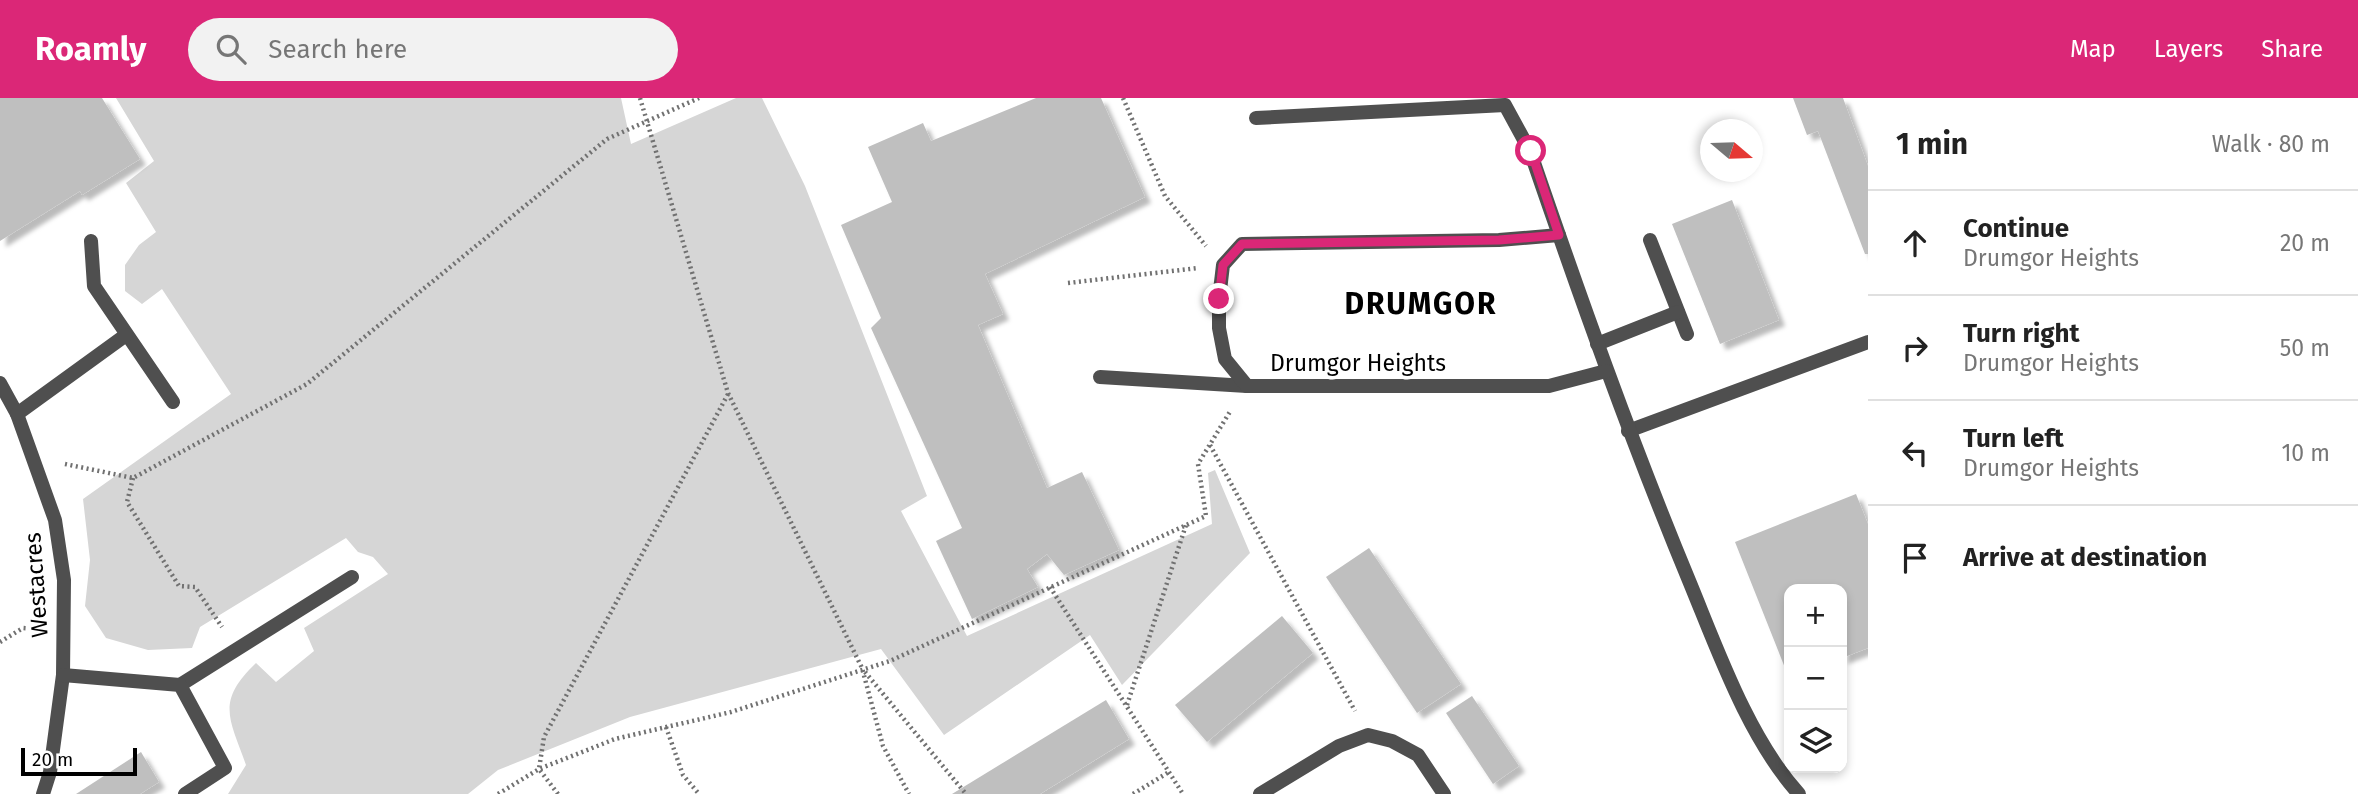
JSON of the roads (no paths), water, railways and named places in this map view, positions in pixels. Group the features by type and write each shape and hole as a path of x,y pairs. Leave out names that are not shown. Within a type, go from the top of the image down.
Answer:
{"street":[{"path":"1256,118 1505,105 1531,151 1628,431 1729,678 1760,739 1799,794"},
{"name":"Drumgor Heights","path":"1559,235 1499,240 1242,244 1223,265 1219,328 1225,359 1247,386 1549,386 1606,371"},
{"path":"91,240 94,286 173,402"},
{"path":"1650,240 1687,334"},
{"path":"1597,344 1678,312"},
{"path":"17,414 126,335"},
{"path":"1628,431 1868,342"},
{"path":"1100,377 1247,386"},
{"name":"Westacres","path":"0,383 17,414 55,520 64,580 63,675 50,772 43,794"},
{"path":"63,675 180,685 352,577"},
{"path":"180,685 225,768 185,794"},
{"path":"1260,794 1339,746 1368,735 1392,741 1418,755 1444,794"}],"district":[{"name":"DRUMGOR","path":"1421,304"}]}
